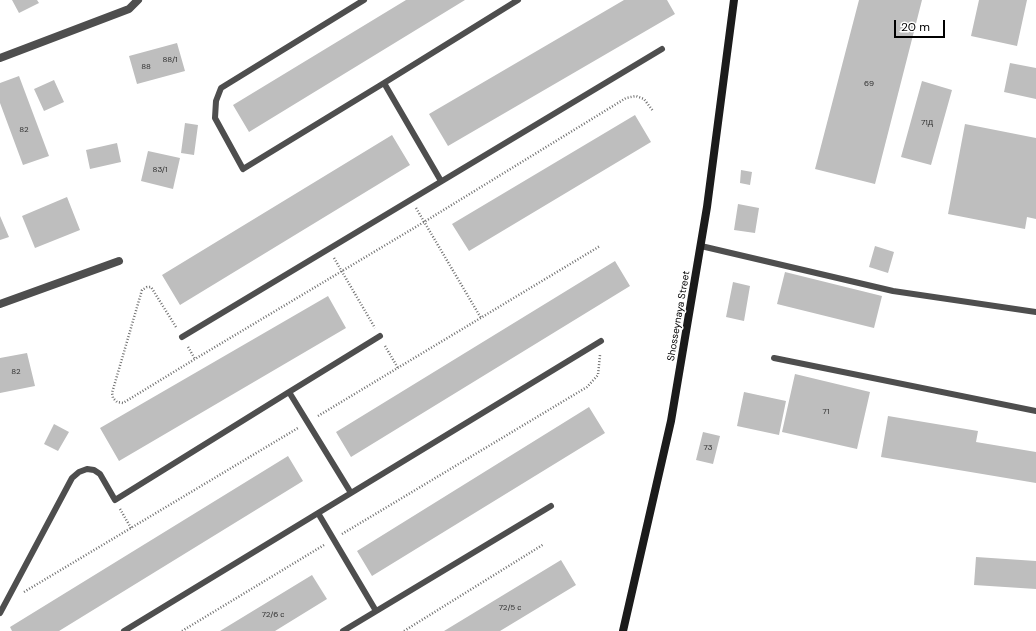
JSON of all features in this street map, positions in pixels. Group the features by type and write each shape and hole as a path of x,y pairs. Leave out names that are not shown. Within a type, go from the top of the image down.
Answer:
{"main road":[{"name":"Shosseynaya Street","path":"623,631 671,421 707,206 734,0"}],"street":[{"path":"0,58 129,9 138,0"},
{"path":"0,304 119,261"}],"lane":[{"path":"364,0 221,88 216,101 215,118 243,169 518,0"},
{"path":"182,337 662,49"},
{"path":"384,82 441,181"},
{"path":"701,246 893,291 1036,312"},
{"path":"0,613 72,478 79,472 87,469 94,470 100,474 115,500 380,336"},
{"path":"124,631 601,341"},
{"path":"774,358 1036,411"},
{"path":"289,392 351,493"},
{"path":"344,631 551,506"},
{"path":"318,513 376,612"}],"path":[{"path":"195,359 151,287 147,287 142,290 112,393 113,398 117,402 123,403 424,222 626,98 636,96 644,99 653,111"},
{"path":"411,199 481,318"},
{"path":"329,249 398,368"},
{"path":"182,631 587,387 598,375 600,366 601,341"},
{"path":"115,500 131,528"},
{"path":"404,631 544,544"}],"building":[{"path":"12,0 37,0 39,3 19,13"},
{"path":"406,0 465,0 249,132 233,105"},
{"path":"624,0 667,0 675,14 448,146 429,114"},
{"path":"859,0 922,0 875,184 815,169"},
{"path":"979,0 1027,0 1017,46 971,36"},
{"path":"177,43 185,71 137,84 129,56"},
{"path":"1010,63 1036,68 1036,99 1004,92"},
{"path":"19,76 49,156 23,165 0,103 0,83"},
{"path":"54,80 64,102 44,111 34,89"},
{"path":"922,81 952,90 931,165 901,157"},
{"path":"635,115 651,142 469,251 452,224"},
{"path":"185,123 198,125 194,155 181,153"},
{"path":"965,124 1036,138 1036,219 1027,217 1025,229 948,214"},
{"path":"392,135 410,165 180,305 162,275"},
{"path":"117,143 121,162 90,169 86,150"},
{"path":"148,151 180,158 173,189 141,181"},
{"path":"741,170 752,172 750,185 740,183"},
{"path":"67,197 80,230 35,248 22,216"},
{"path":"738,204 759,208 755,233 734,230"},
{"path":"0,216 9,237 0,240"},
{"path":"875,246 894,252 888,273 869,267"},
{"path":"615,261 630,286 351,457 336,432"},
{"path":"785,272 882,296 874,328 777,304"},
{"path":"733,282 750,286 744,321 726,317"},
{"path":"328,296 346,328 119,461 100,428"},
{"path":"27,353 35,386 0,393 0,358"},
{"path":"795,374 870,392 857,449 782,432"},
{"path":"744,392 786,401 779,435 737,426"},
{"path":"589,407 605,433 372,576 357,551"},
{"path":"888,416 978,431 976,442 1036,452 1036,483 881,457"},
{"path":"54,424 69,432 58,451 44,444"},
{"path":"703,432 720,436 713,464 696,460"},
{"path":"288,456 303,481 59,631 12,631 10,627"},
{"path":"976,557 1036,561 1036,589 974,585"},
{"path":"561,560 576,585 500,631 444,631"},
{"path":"312,575 327,599 275,631 220,631"}]}
